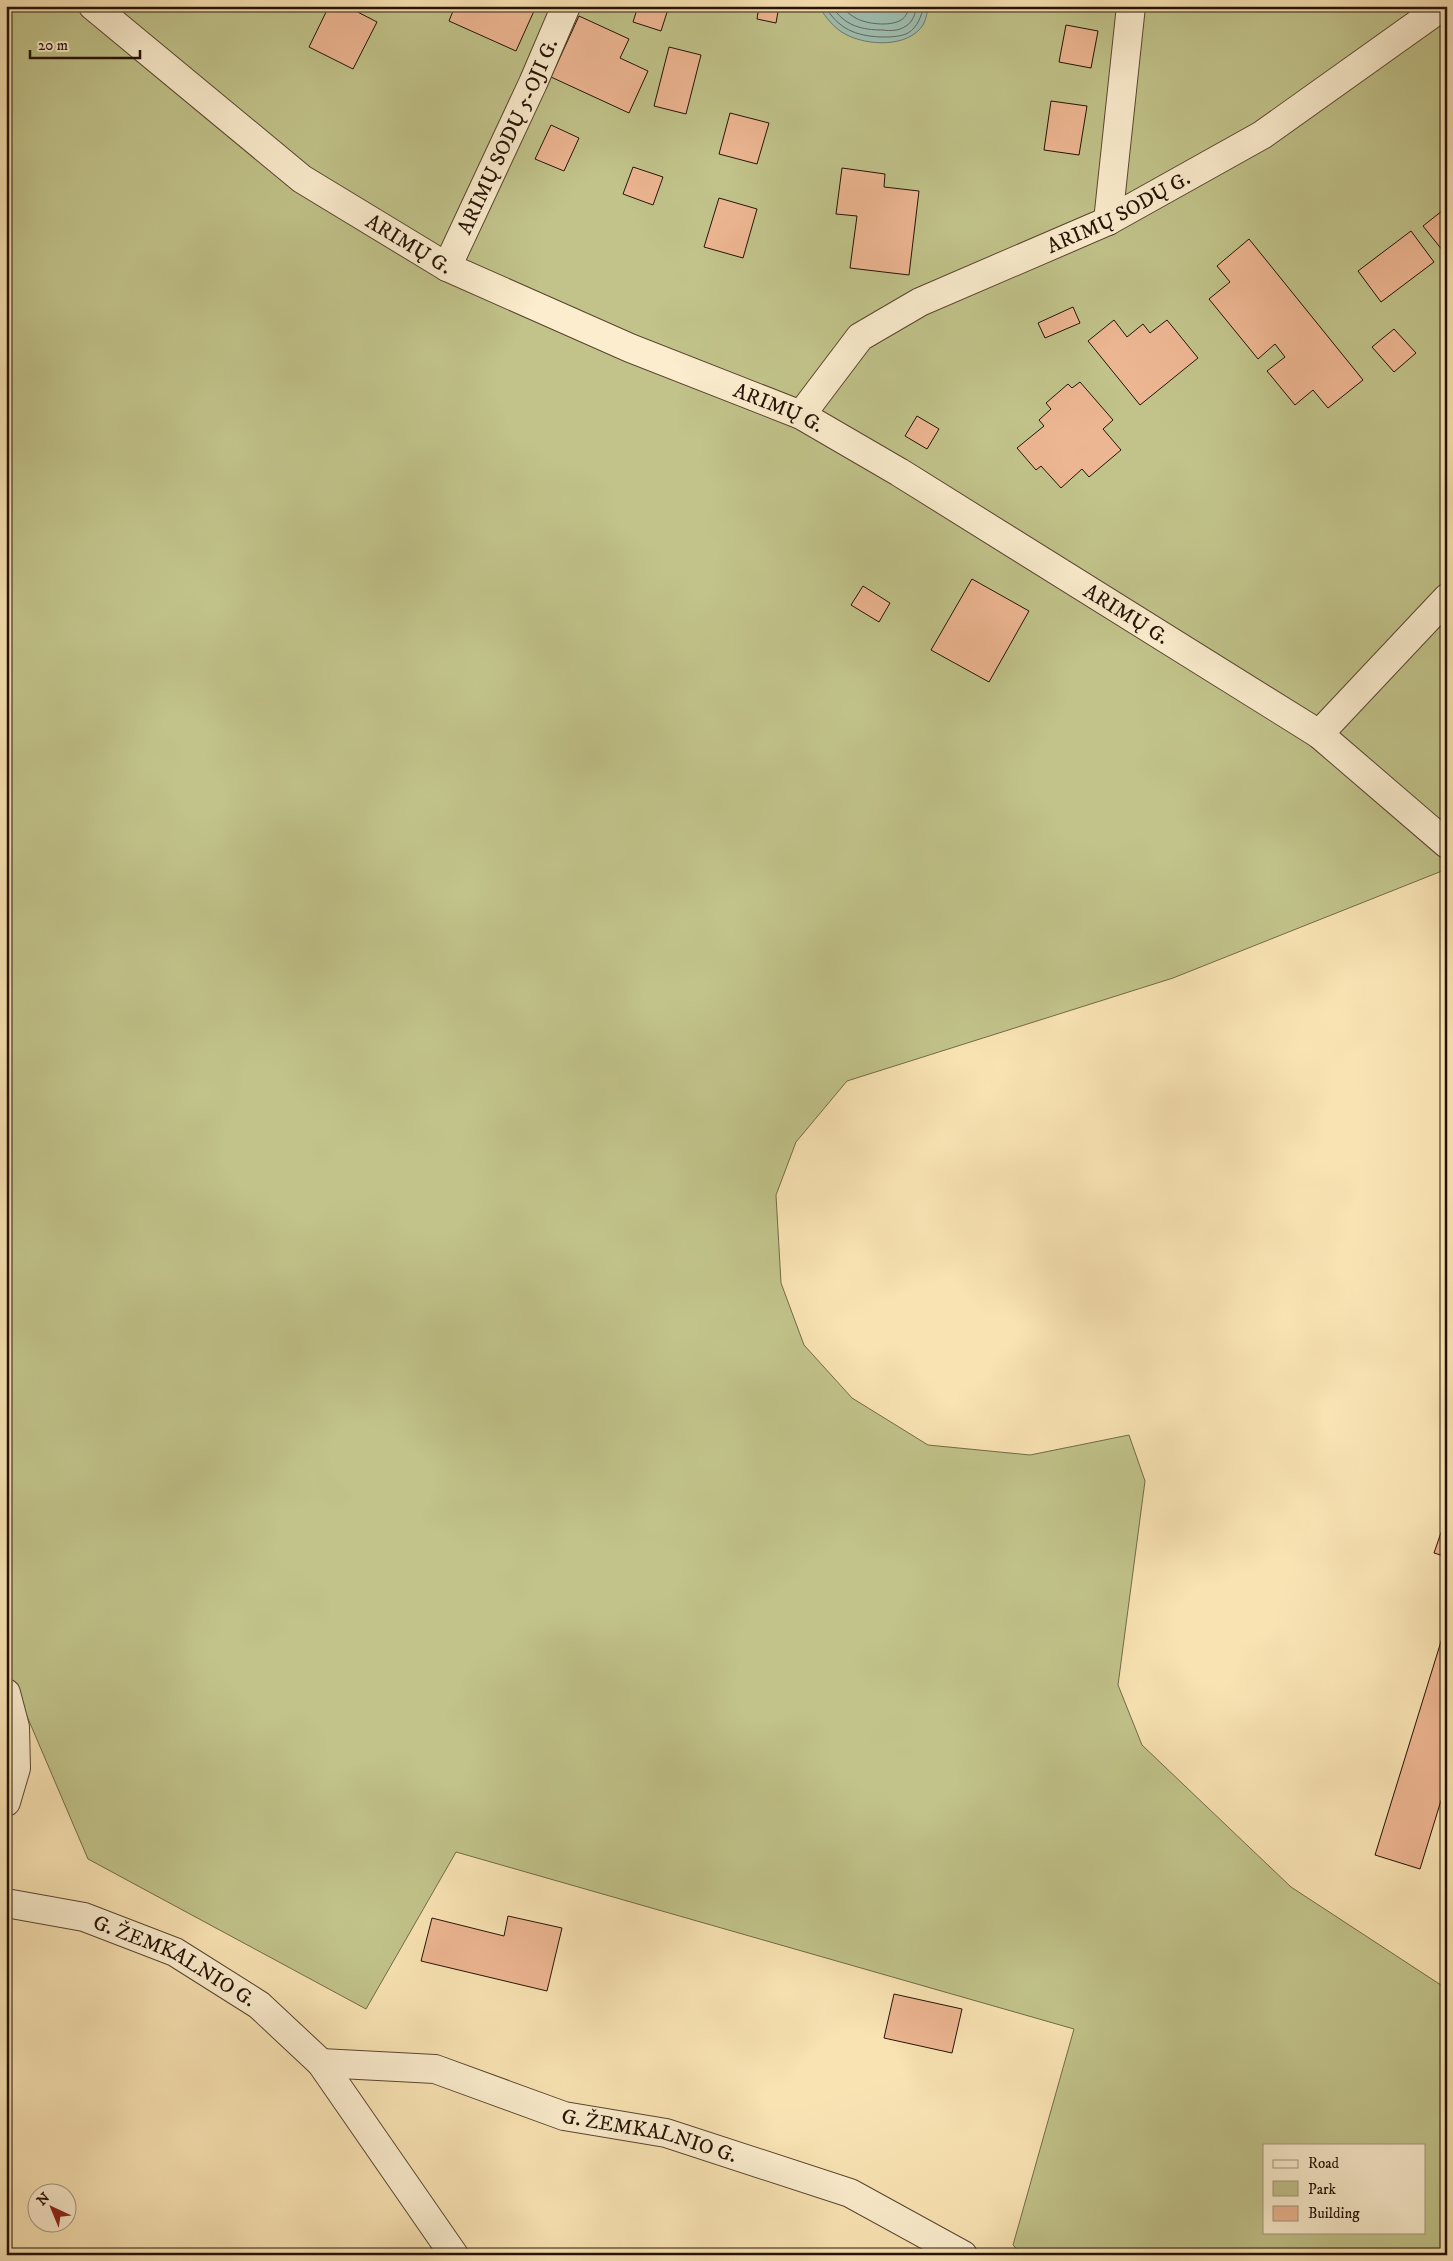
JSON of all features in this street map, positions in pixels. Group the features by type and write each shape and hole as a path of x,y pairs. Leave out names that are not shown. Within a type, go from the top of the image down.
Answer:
{"street":[{"name":"ARIMŲ G.","path":"93,6 302,179 448,268 630,348 801,415 899,472 1319,734 1447,844"},
{"name":"ARIMŲ SODŲ 5-OJI G.","path":"448,268 533,83 566,6"},
{"path":"1108,221 1131,6"},
{"name":"ARIMŲ SODŲ G.","path":"801,415 860,336 920,302 1108,221 1262,135 1443,6"},
{"path":"1319,734 1447,598"},
{"path":"6,1693 15,1727 16,1768 6,1802"},
{"name":"G. ŽEMKALNIO G.","path":"6,1903 84,1916 175,1952 259,2005 321,2062 454,2255"},
{"name":"G. ŽEMKALNIO G.","path":"321,2062 435,2069 564,2116 666,2133 850,2194 962,2255"}],"green space":[{"path":"6,6 1447,6 1447,869 1173,978 847,1081 796,1142 776,1195 781,1283 804,1345 852,1398 928,1445 1030,1455 1129,1435 1145,1481 1118,1685 1142,1745 1291,1887 1447,1989 1447,2255 1022,2255 1013,2245 1074,2029 456,1852 366,2009 88,1859 6,1667"}],"water":[{"path":"819,6 929,6 923,25 916,32 908,38 887,43 864,41 845,34 830,22"}],"building":[{"path":"329,6 346,6 377,22 353,69 309,47"},
{"path":"455,6 524,6 534,11 516,51 449,21"},
{"path":"638,6 669,6 661,31 633,22"},
{"path":"759,6 779,6 776,23 757,19"},
{"path":"579,16 629,39 620,58 648,71 629,113 551,77"},
{"path":"1066,25 1098,31 1091,68 1059,62"},
{"path":"669,47 701,55 686,114 654,106"},
{"path":"1051,101 1087,106 1079,155 1044,150"},
{"path":"730,113 769,123 757,164 719,154"},
{"path":"551,125 579,138 564,171 535,159"},
{"path":"633,167 663,177 653,205 623,194"},
{"path":"842,168 885,174 884,187 919,191 909,275 850,268 857,216 836,214"},
{"path":"719,198 757,209 743,258 704,247"},
{"path":"1447,207 1447,256 1423,226"},
{"path":"1411,231 1434,262 1381,302 1358,271"},
{"path":"1249,239 1363,380 1328,408 1313,390 1295,405 1267,371 1285,357 1275,344 1258,359 1209,299 1230,282 1217,266"},
{"path":"1073,307 1080,323 1045,338 1038,323"},
{"path":"1114,320 1127,337 1143,324 1150,333 1167,320 1198,358 1140,405 1088,341"},
{"path":"1394,329 1416,353 1394,372 1372,347"},
{"path":"1080,382 1113,420 1103,429 1121,450 1089,477 1082,469 1061,488 1041,466 1036,470 1017,448 1044,426 1039,420 1051,409 1046,403 1068,384 1072,388"},
{"path":"917,416 939,429 927,449 905,436"},
{"path":"972,579 1029,611 989,682 931,650"},
{"path":"863,586 890,603 879,622 851,605"},
{"path":"1447,1515 1447,1557 1434,1553"},
{"path":"1443,1635 1447,1637 1447,1781 1420,1869 1375,1855"},
{"path":"508,1916 562,1928 547,1991 421,1961 432,1918 504,1936"},
{"path":"894,1994 962,2009 952,2053 884,2038"}]}
